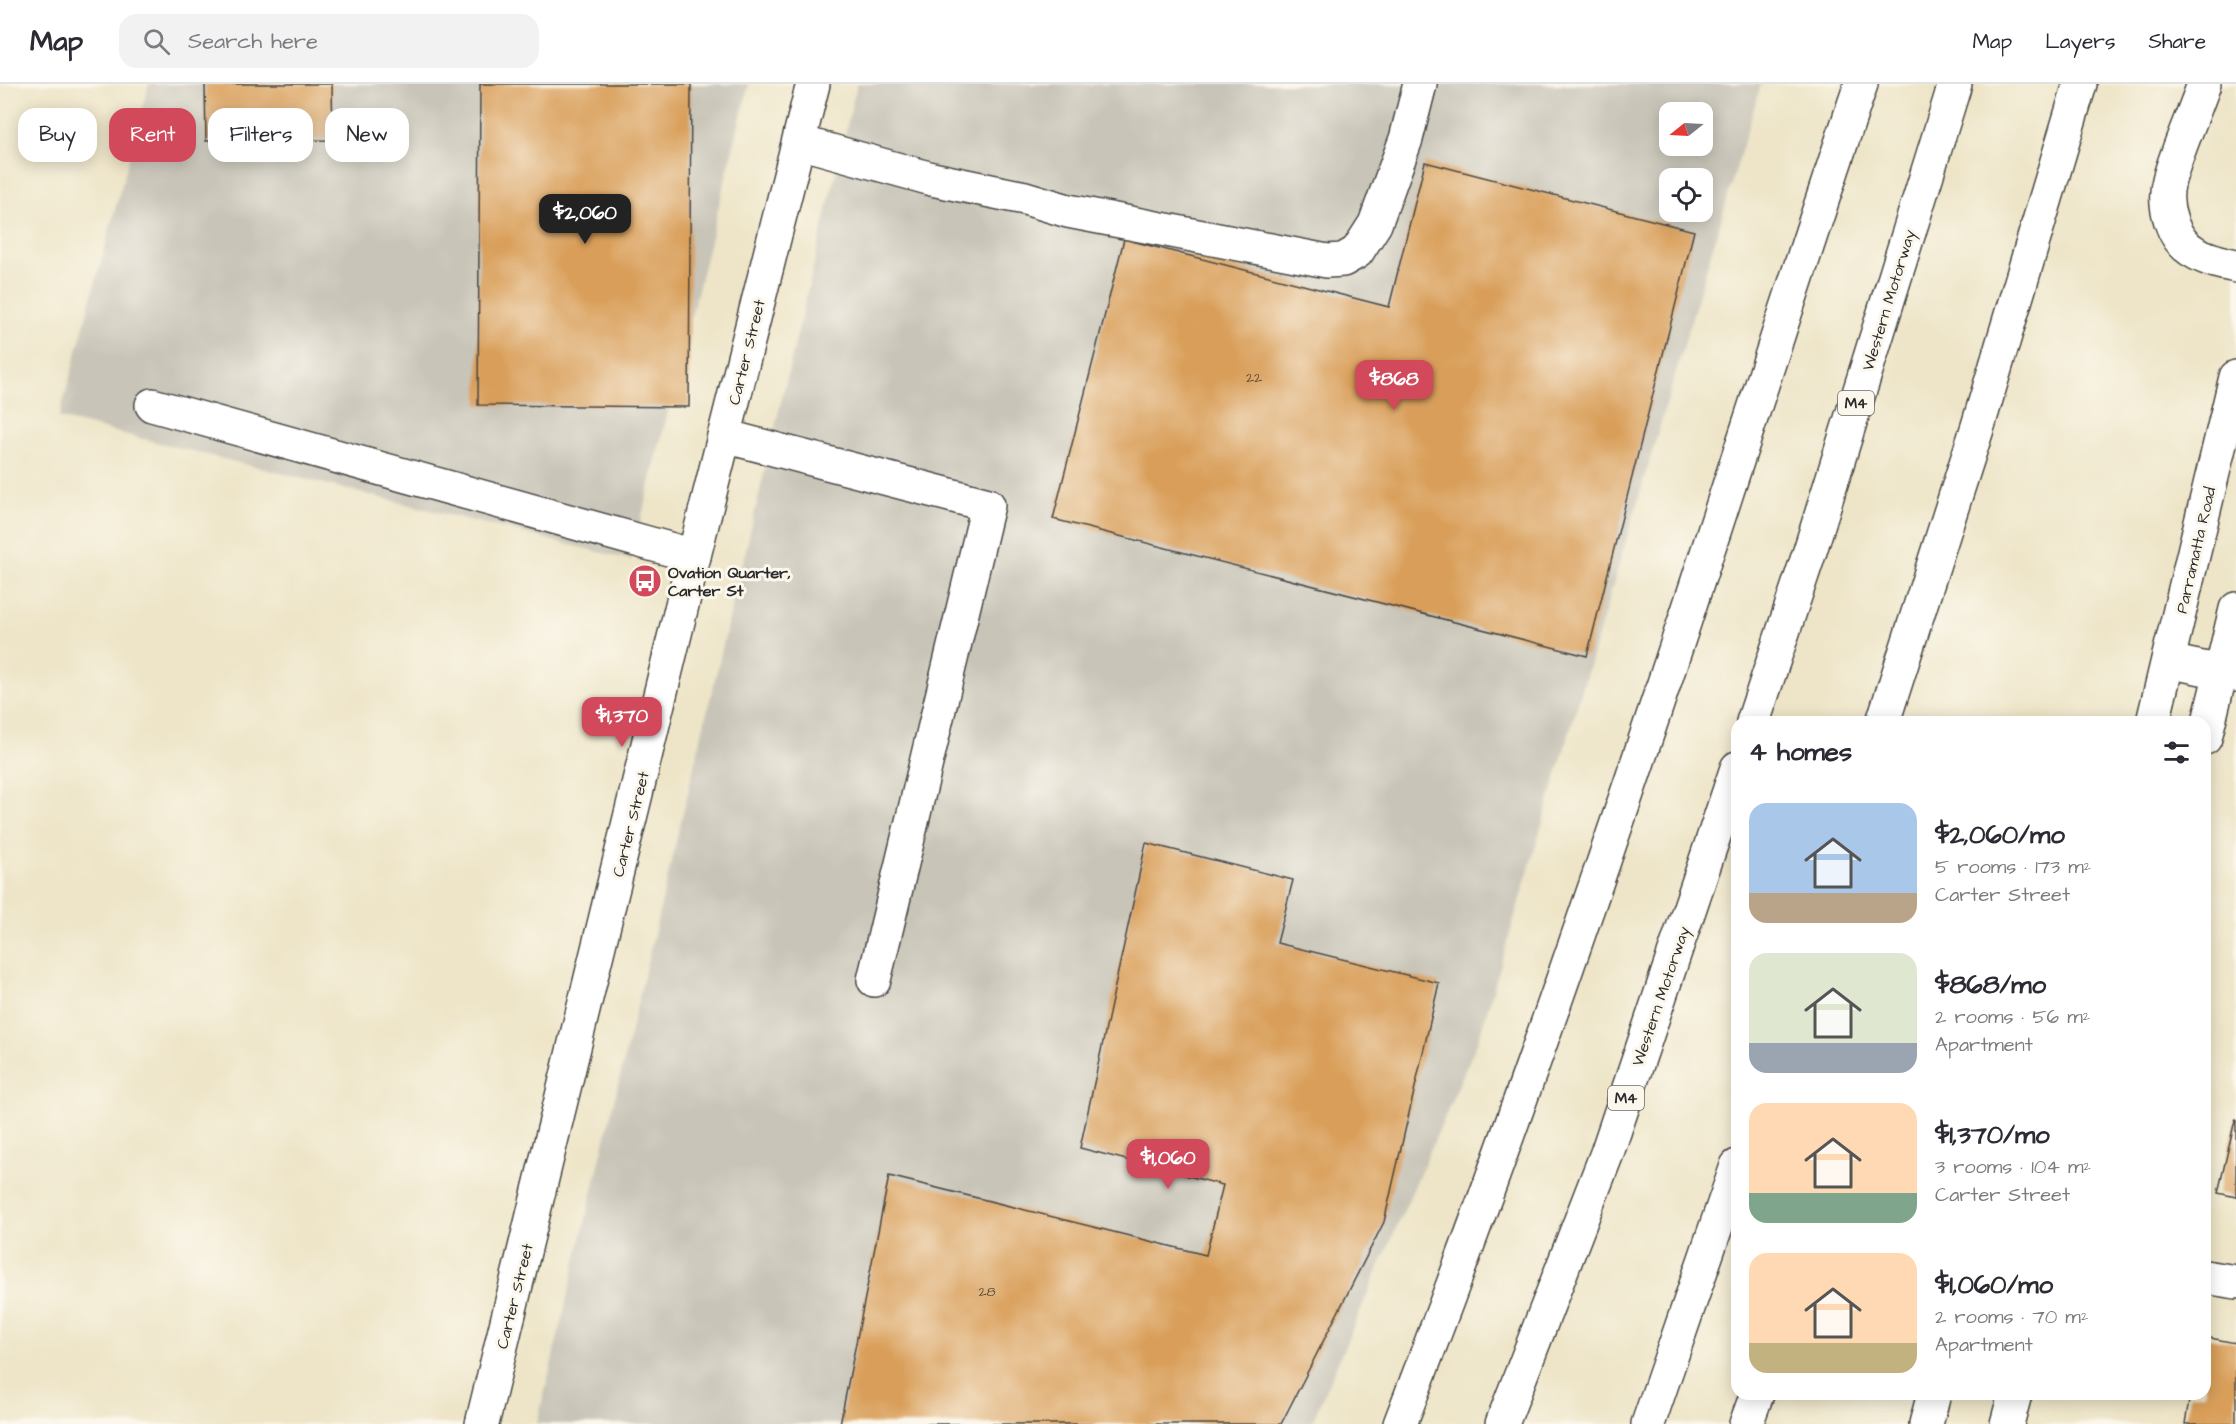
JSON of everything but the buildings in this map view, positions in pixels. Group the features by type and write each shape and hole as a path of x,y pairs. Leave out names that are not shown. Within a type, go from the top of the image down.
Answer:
{"main road":[{"name":"Carter Street","path":"482,1424 694,556 813,84"},
{"path":"799,142 933,179 1025,198 1068,211 1327,261 1343,260 1357,252 1375,224 1406,139 1420,84"},
{"path":"1400,1424 1461,1263 1620,813 1782,317 1861,84"},
{"name":"Western Motorway","path":"1755,716 1810,551 1955,84"},
{"path":"1885,716 1978,426 2080,84"},
{"path":"2204,84 2168,182 2168,219 2178,237 2194,253 2236,266"},
{"name":"Parramatta Road","path":"2154,716 2236,377"},
{"path":"153,405 694,556"},
{"path":"724,436 988,505 874,980"},
{"path":"2211,721 2228,674 2236,609"},
{"path":"2168,661 2228,674"},
{"name":"Western Motorway","path":"1502,1424 1607,1153 1731,786"},
{"path":"1648,1424 1731,1183"},
{"path":"2211,1278 2236,1282"},
{"path":"1746,1424 1754,1400"},
{"path":"1926,1424 1932,1400"},
{"path":"2007,1424 2013,1400"}],"shaded area":[{"path":"149,84 749,84 631,560 59,418 128,162 196,162 196,108 143,108"},
{"path":"857,84 1761,84 1479,1038 1311,1424 537,1424"}],"place":[{"name":"Ovation Quarter, Carter St","path":"645,581"}]}
